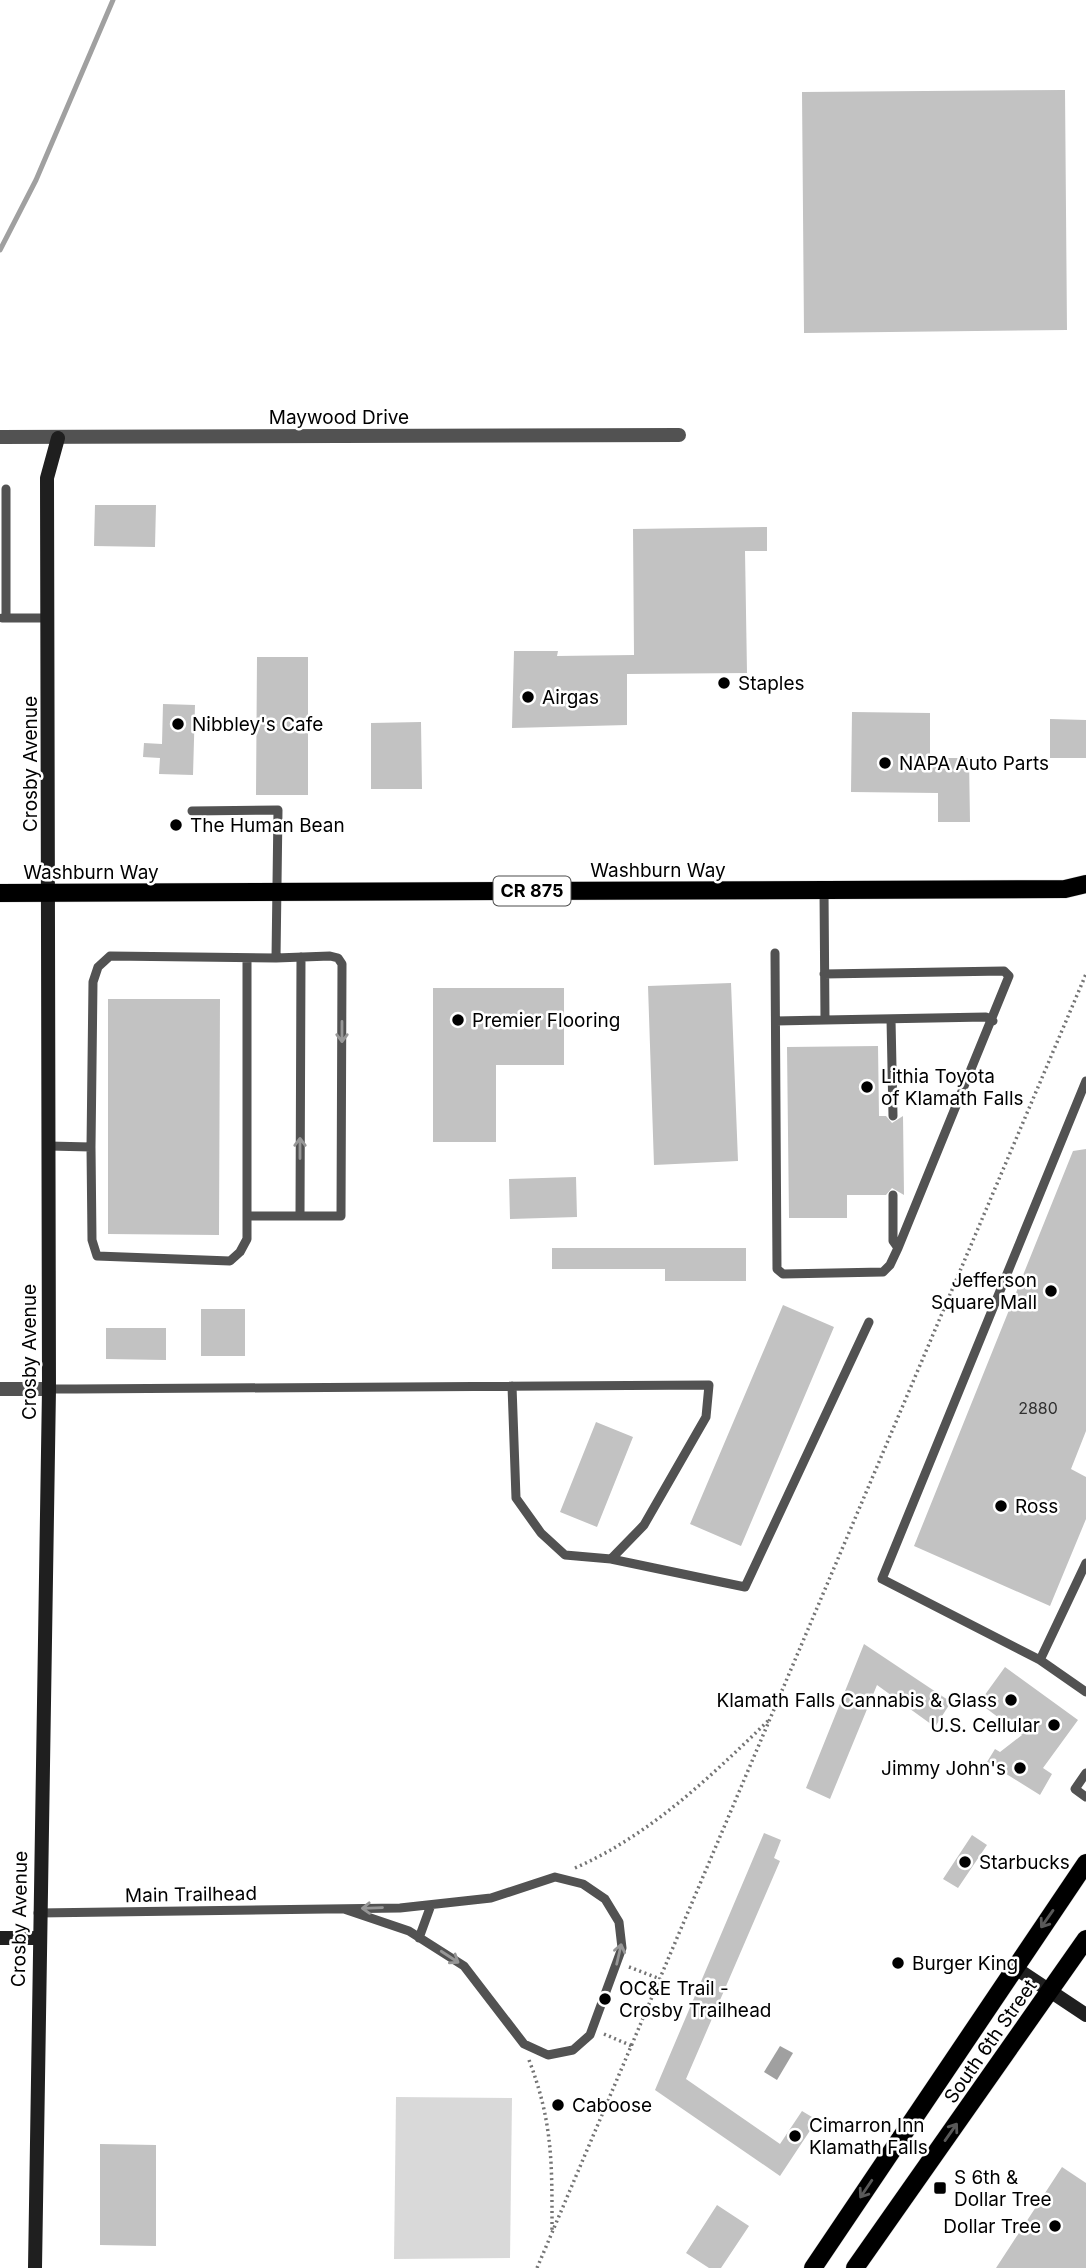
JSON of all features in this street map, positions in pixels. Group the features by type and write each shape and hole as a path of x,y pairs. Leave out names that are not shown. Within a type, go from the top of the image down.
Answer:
{"main road":[{"name":"Washburn Way","path":"0,893 1065,889 1086,884"},
{"name":"Washburn Way","path":"1065,889 1086,894"},
{"name":"South 6th Street","path":"813,2268 1086,1863"},
{"name":"South 6th Street","path":"855,2268 1086,1939"}],"street":[{"name":"Maywood Drive","path":"0,437 679,435"},
{"name":"Crosby Avenue","path":"35,2268 38,1913 49,1389 47,478 58,438"},
{"path":"0,1390 49,1389"},
{"path":"0,1938 38,1938"},
{"path":"1014,1967 1086,2015"}],"lane":[{"path":"6,489 3,618 49,618"},
{"path":"192,811 278,810 276,958"},
{"path":"824,890 825,1020"},
{"path":"775,953 777,1269 783,1274 883,1272 890,1265 898,1248 993,1021 1009,976 1004,971 824,974"},
{"path":"247,958 247,1216 247,1239 240,1252 230,1261 97,1256 92,1240 93,982 98,967 110,956 330,956 338,958 342,964 341,1216 247,1216"},
{"path":"300,1216 302,957"},
{"path":"776,1021 986,1017 993,1021"},
{"path":"891,1019 893,1116"},
{"path":"1086,1081 881,1579 1040,1660 1086,1692"},
{"path":"49,1146 91,1147"},
{"path":"893,1195 893,1241 898,1248"},
{"path":"512,1387 516,1498 541,1533 565,1555 611,1559 746,1587 869,1322"},
{"path":"49,1389 709,1385 706,1417 644,1525 611,1559"},
{"path":"1040,1660 1086,1563"},
{"path":"1086,1773 1075,1790 1086,1797"},
{"path":"524,2045 548,2055 573,2050 590,2035 622,1948 619,1922 605,1899 583,1884 555,1877"},
{"name":"Main Trailhead","path":"38,1913 344,1909 431,1905 491,1898 555,1877"},
{"path":"419,1938 431,1905"},
{"name":"Main Trailhead","path":"344,1909 409,1931 464,1966 524,2045"}],"path":[{"path":"537,2268 1086,974"},
{"path":"555,1877 605,1855 694,1792 770,1720"},
{"path":"617,1962 660,1979"},
{"path":"592,2029 632,2046"},
{"path":"524,2045 541,2090 552,2141 552,2232"}],"shaded area":[{"path":"780,2046 793,2053 777,2080 764,2072"},
{"path":"396,2097 512,2098 510,2258 394,2259"}],"building":[{"path":"1065,90 1067,330 804,333 802,92"},
{"path":"95,505 156,505 155,547 94,546"},
{"path":"767,527 767,551 745,551 747,673 627,674 627,725 512,728 514,651 558,651 557,656 634,655 633,529"},
{"path":"257,657 308,657 308,795 256,795"},
{"name":"Nibbley's Cafe","path":"163,704 195,705 193,775 159,774 160,758 143,757 144,743 162,744"},
{"path":"852,712 930,713 930,758 969,758 970,822 938,822 938,793 851,792"},
{"path":"1050,719 1086,720 1086,758 1050,758"},
{"path":"421,722 422,789 371,789 371,723"},
{"path":"731,983 738,1161 654,1165 648,986"},
{"path":"433,988 564,988 564,1065 496,1065 496,1142 433,1142"},
{"path":"108,999 220,999 219,1235 108,1234"},
{"path":"878,1046 879,1116 886,1116 892,1123 903,1116 904,1195 892,1188 886,1195 847,1195 847,1218 789,1218 787,1047"},
{"name":"Jefferson Square Mall","path":"1086,1149 1086,1431 1071,1469 1086,1477 1086,1519 1050,1606 914,1546 1073,1151"},
{"path":"576,1177 577,1217 510,1219 509,1179"},
{"path":"552,1248 746,1248 746,1281 665,1281 665,1269 552,1269"},
{"path":"783,1305 834,1327 741,1546 690,1524"},
{"path":"201,1309 245,1309 245,1356 201,1356"},
{"path":"106,1328 166,1328 166,1360 106,1359"},
{"path":"596,1422 633,1437 597,1527 560,1512"},
{"path":"864,1644 951,1702 935,1727 877,1685 830,1799 806,1788"},
{"path":"1005,1667 1078,1720 1043,1768 1052,1774 1040,1795 987,1762 995,1749 1000,1752 1022,1735 979,1703"},
{"path":"764,1833 781,1840 774,1858 780,1861 686,2079 780,2144 802,2111 817,2120 780,2176 655,2090"},
{"name":"Starbucks","path":"972,1835 987,1845 958,1888 943,1879"},
{"path":"100,2144 156,2145 156,2246 100,2245"},
{"name":"Dollar Tree","path":"1062,2167 1086,2183 1086,2268 996,2268"},
{"path":"717,2205 749,2226 721,2268 709,2268 686,2253"}],"waterway":[{"path":"0,250 36,180 113,0"}],"place":[{"name":"Staples","path":"724,683"},
{"name":"Airgas","path":"528,697"},
{"name":"Nibbley's Cafe","path":"178,724"},
{"name":"NAPA Auto Parts","path":"885,763"},
{"name":"The Human Bean","path":"176,825"},
{"name":"Premier Flooring","path":"458,1020"},
{"name":"Lithia Toyota of Klamath Falls","path":"867,1087"},
{"name":"Jefferson Square Mall","path":"1051,1291"},
{"name":"Ross","path":"1001,1506"},
{"name":"Klamath Falls Cannabis & Glass","path":"1011,1700"},
{"name":"U.S. Cellular","path":"1054,1725"},
{"name":"Jimmy John's","path":"1020,1768"},
{"name":"Starbucks","path":"965,1862"},
{"name":"Burger King","path":"898,1963"},
{"name":"OC&E Trail - Crosby Trailhead","path":"605,1999"},
{"name":"Caboose","path":"558,2105"},
{"name":"Cimarron Inn Klamath Falls","path":"795,2136"},
{"name":"S 6th & Dollar Tree","path":"940,2188"},
{"name":"Dollar Tree","path":"1055,2226"}]}
